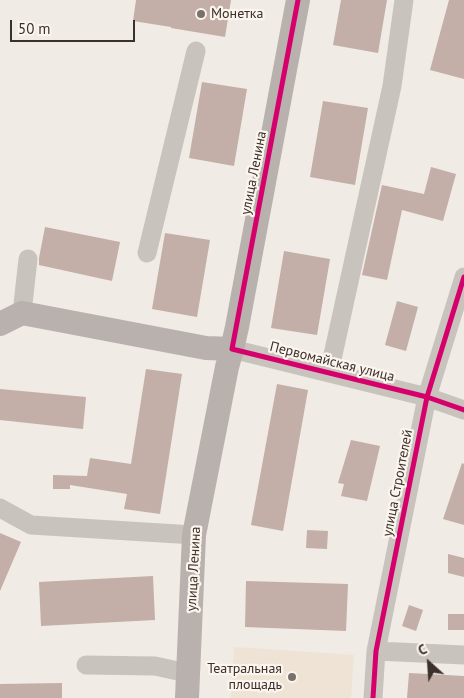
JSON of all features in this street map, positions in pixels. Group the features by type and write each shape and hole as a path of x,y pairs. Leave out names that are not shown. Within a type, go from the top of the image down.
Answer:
{"main road":[{"name":"улица Ленина","path":"187,698 194,535 232,349 298,0"},
{"name":"Первомайская улица","path":"22,313 206,348 232,349"},
{"path":"0,324 22,313"}],"street":[{"path":"329,373 392,86 404,0"},
{"path":"147,253 196,51"},
{"path":"22,313 28,259"},
{"name":"улица Строителей","path":"373,698 376,651 427,397 464,277"},
{"name":"Первомайская улица","path":"232,349 427,397 464,410"},
{"path":"0,508 31,525 194,535"},
{"path":"376,651 464,654"},
{"path":"86,665 155,666 187,673"}],"shaded area":[{"name":"Театральная площадь","path":"234,647 354,655 351,698 231,698"}],"building":[{"name":"Монетка","path":"136,0 231,0 225,37 133,21"},
{"path":"341,0 387,0 378,53 333,45"},
{"path":"449,0 464,0 464,79 430,70"},
{"path":"202,82 247,89 234,166 189,158"},
{"path":"323,101 368,108 355,185 310,177"},
{"path":"431,167 456,174 443,221 402,210 387,280 362,275 382,185 424,194"},
{"path":"45,227 120,242 112,281 39,265"},
{"path":"165,233 210,240 197,317 152,309"},
{"path":"284,251 330,259 317,335 271,328"},
{"path":"397,301 418,307 406,351 385,345"},
{"path":"146,369 182,374 160,514 124,509 127,494 70,485 70,489 53,489 53,475 87,476 90,458 131,464"},
{"path":"277,384 308,390 283,531 251,525"},
{"path":"0,389 86,397 83,429 0,420"},
{"path":"351,440 380,446 367,501 341,496 344,484 338,483"},
{"path":"462,463 464,464 464,525 443,519"},
{"path":"307,530 328,531 327,549 306,548"},
{"path":"0,533 21,542 0,591"},
{"path":"448,554 464,558 464,577 448,573"},
{"path":"153,576 155,620 41,626 39,582"},
{"path":"246,581 348,584 346,631 245,627"},
{"path":"409,605 423,610 416,631 402,626"},
{"path":"448,614 464,614 464,630 448,630"},
{"path":"409,673 464,676 464,698 407,698"},
{"path":"62,683 62,698 0,698 0,684"}],"cycle path":[{"path":"298,0 232,349 427,397 464,410"},
{"path":"373,698 376,651 427,397 464,277"}],"place":[{"name":"Монетка","path":"201,14"},
{"name":"Театральная площадь","path":"292,677"}]}
